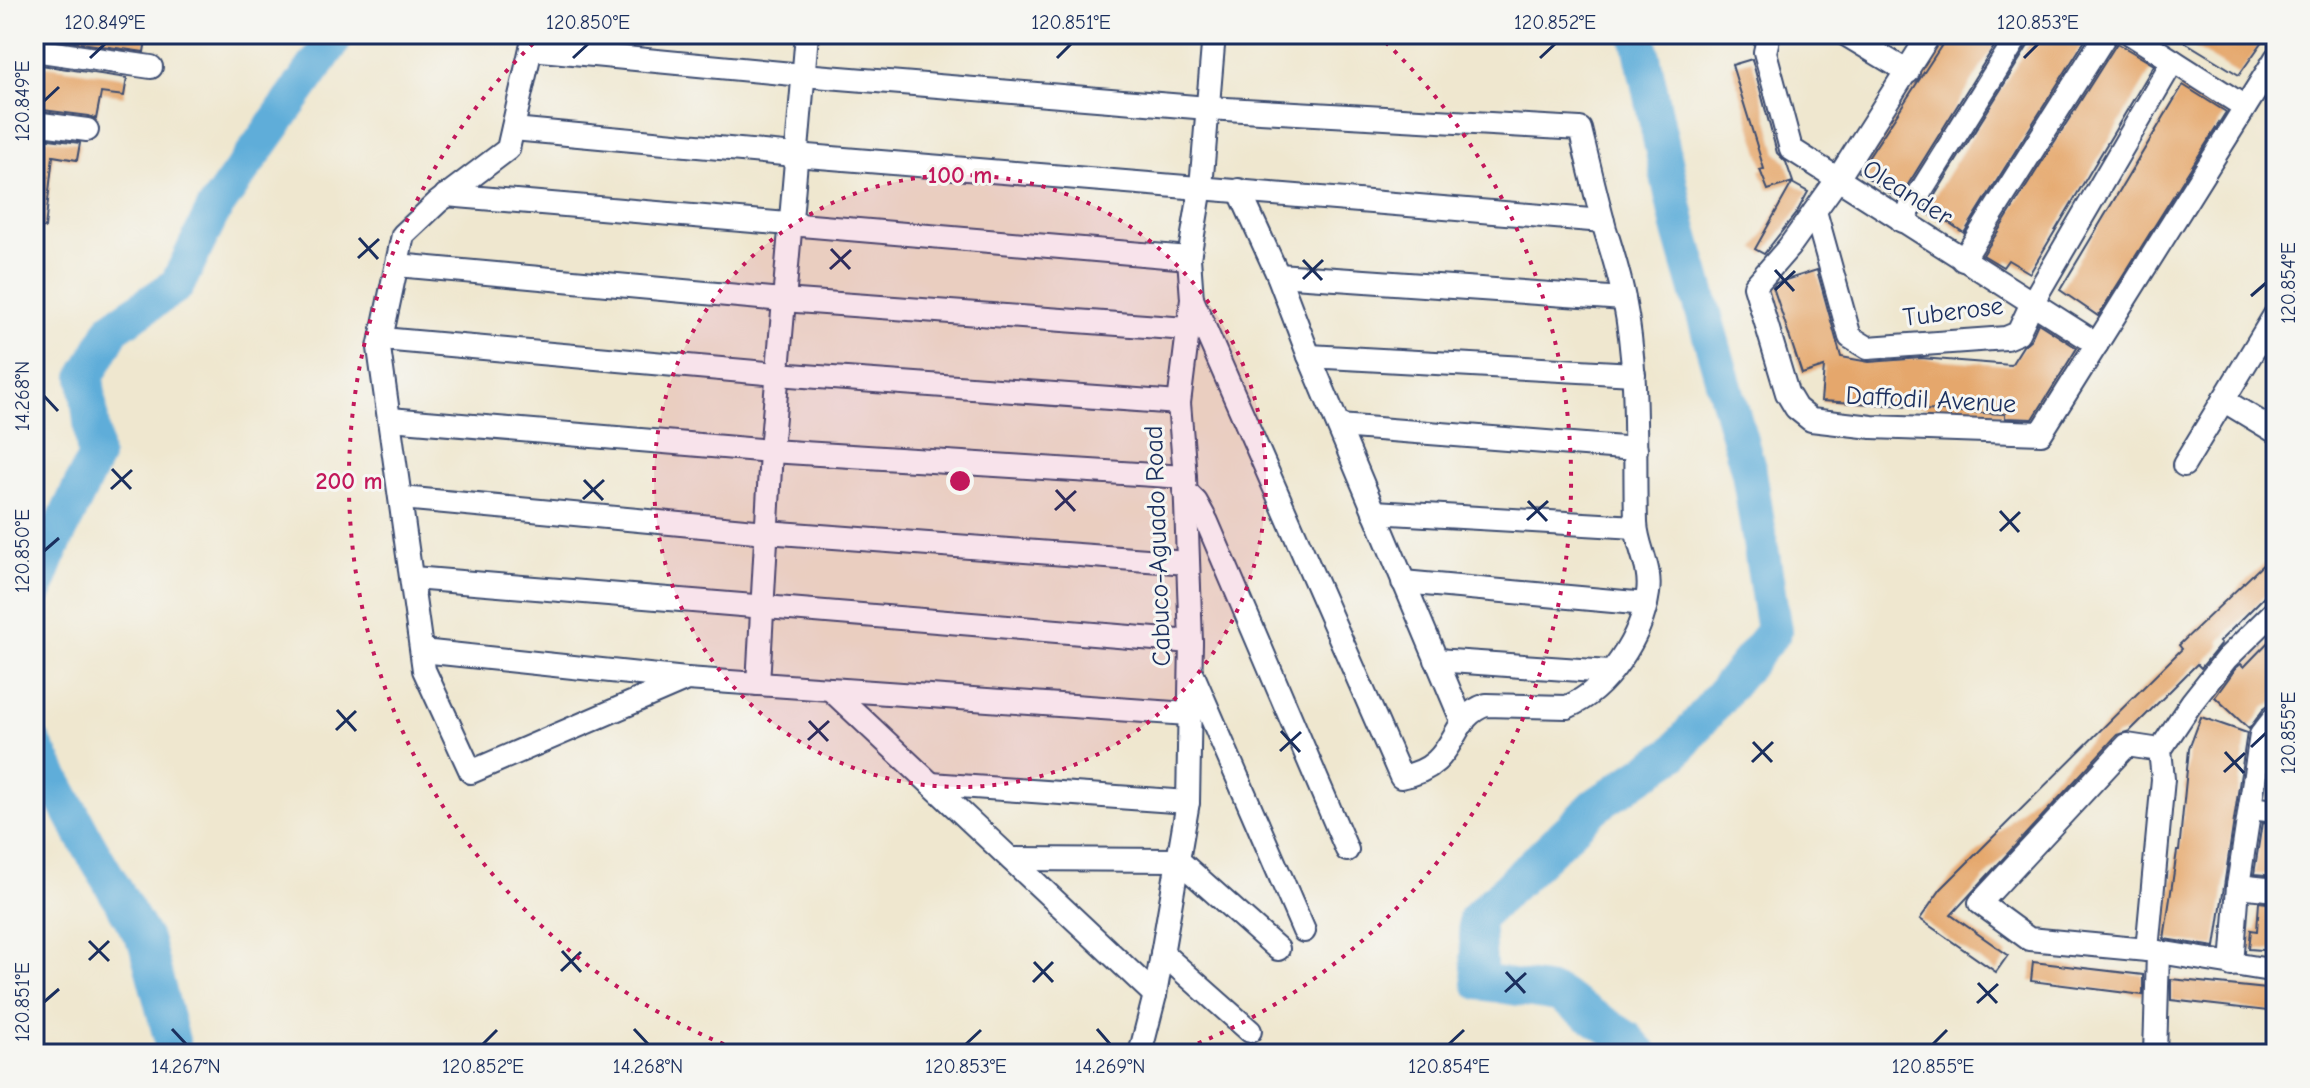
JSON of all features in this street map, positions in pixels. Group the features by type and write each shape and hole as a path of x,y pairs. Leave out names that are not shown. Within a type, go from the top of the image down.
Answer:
{"street":[{"path":"37,34 34,51 151,67"},
{"path":"758,684 771,451 807,34"},
{"name":"Cabuco-Aguado Road","path":"1140,1054 1155,995 1188,802 1191,642 1179,403 1192,299 1189,258 1201,187 1214,34"},
{"name":"Oleander","path":"1769,34 1765,52 1791,149 2097,344"},
{"path":"1845,34 1908,72"},
{"path":"1815,211 1930,34"},
{"path":"1902,221 2019,34"},
{"path":"1963,260 2106,34"},
{"path":"2131,34 2245,107"},
{"path":"687,679 471,772 424,670 379,348 403,235 446,195 508,149 533,42 803,75 1208,108 1580,129 1624,299 1634,374 1636,527 1649,570 1646,604 1639,630 1609,672 1578,702 1567,707 1486,705 1475,709 1439,760 1427,769 1401,777 1192,299"},
{"name":"Daffodil Avenue","path":"1815,211 1755,286 1787,393 1796,408 1811,420 1872,427 2041,433 2276,58"},
{"name":"Tuberose","path":"1815,211 1850,337 1868,348 2006,338 2018,333 2032,303 2173,61"},
{"path":"34,123 87,130"},
{"path":"513,129 1603,221"},
{"path":"1239,190 1278,275 1463,723"},
{"path":"446,195 1189,258"},
{"path":"397,265 783,300 1187,329"},
{"path":"1278,275 1624,299"},
{"path":"2184,465 2276,313"},
{"path":"382,339 777,374 1179,403"},
{"path":"1309,356 1634,374"},
{"path":"2223,400 2276,432"},
{"path":"390,419 1185,484 1207,522 1347,850"},
{"path":"1339,426 1636,449"},
{"path":"402,498 766,532 1188,563"},
{"path":"1374,512 1636,527"},
{"path":"413,578 1191,642"},
{"path":"1403,582 1646,604"},
{"path":"2155,1054 2152,952 2163,779 2160,750 2226,659 2276,610"},
{"path":"422,651 687,679 1188,714"},
{"path":"1436,660 1609,672"},
{"path":"1191,668 1304,931"},
{"path":"830,689 1155,995"},
{"path":"2232,965 2238,886 2261,735 2276,716"},
{"path":"2160,750 2127,745 1980,903 2029,939 2152,952 2276,971"},
{"path":"931,784 1188,802"},
{"path":"2250,808 2276,811"},
{"path":"1011,859 1178,860 1278,949"},
{"path":"2238,886 2276,890"},
{"path":"1162,953 1250,1031"}],"building":[{"path":"46,34 147,34 144,52 46,38"},
{"path":"1949,34 2002,34 1899,199 1859,172"},
{"path":"2033,34 2089,34 1964,233 1941,217 1939,220 1925,211"},
{"path":"2172,34 2268,34 2239,75"},
{"path":"2117,43 2154,65 2030,273 2008,260 2003,267 1983,255"},
{"path":"1752,59 1777,153 1786,162 1793,182 1768,190 1732,65"},
{"path":"41,65 127,78 124,96 101,93 96,119 35,109"},
{"path":"2183,85 2226,112 2098,316 2060,290"},
{"path":"34,137 80,143 77,160 53,156 45,228 34,227"},
{"path":"1792,183 1808,192 1797,212 1764,254 1755,249"},
{"path":"1817,270 1841,357 1869,362 1921,358 2011,365 2031,339 2038,323 2077,348 2033,419 2005,418 2005,414 1926,410 1926,407 1821,401 1824,367 1802,374 1773,287 1776,283"},
{"path":"2276,552 2276,585 2219,642 2221,644 2201,668 2197,664 2130,731 2117,735 1951,915 2008,955 1996,972 1920,919 1941,889 2182,649 2179,645"},
{"path":"2276,634 2276,702 2265,707 2249,729 2215,697 2236,668 2241,664 2244,667"},
{"path":"2201,717 2247,733 2215,947 2164,939 2179,851 2189,749"},
{"path":"2262,823 2276,825 2276,876 2254,874"},
{"path":"2259,902 2276,904 2276,951 2249,949 2251,930 2257,931"},
{"path":"2033,962 2143,975 2143,995 2031,981"},
{"path":"2171,979 2276,990 2276,1012 2171,1000"}],"waterway":[{"path":"34,593 52,547 95,457 86,377 113,328 177,285 213,211 333,41 333,34"},
{"path":"1638,34 1679,227 1749,472 1774,631 1674,753 1595,806 1476,919 1480,982 1558,994 1626,1038 1641,1054"},
{"path":"34,744 146,943 172,1041 170,1054"}]}
